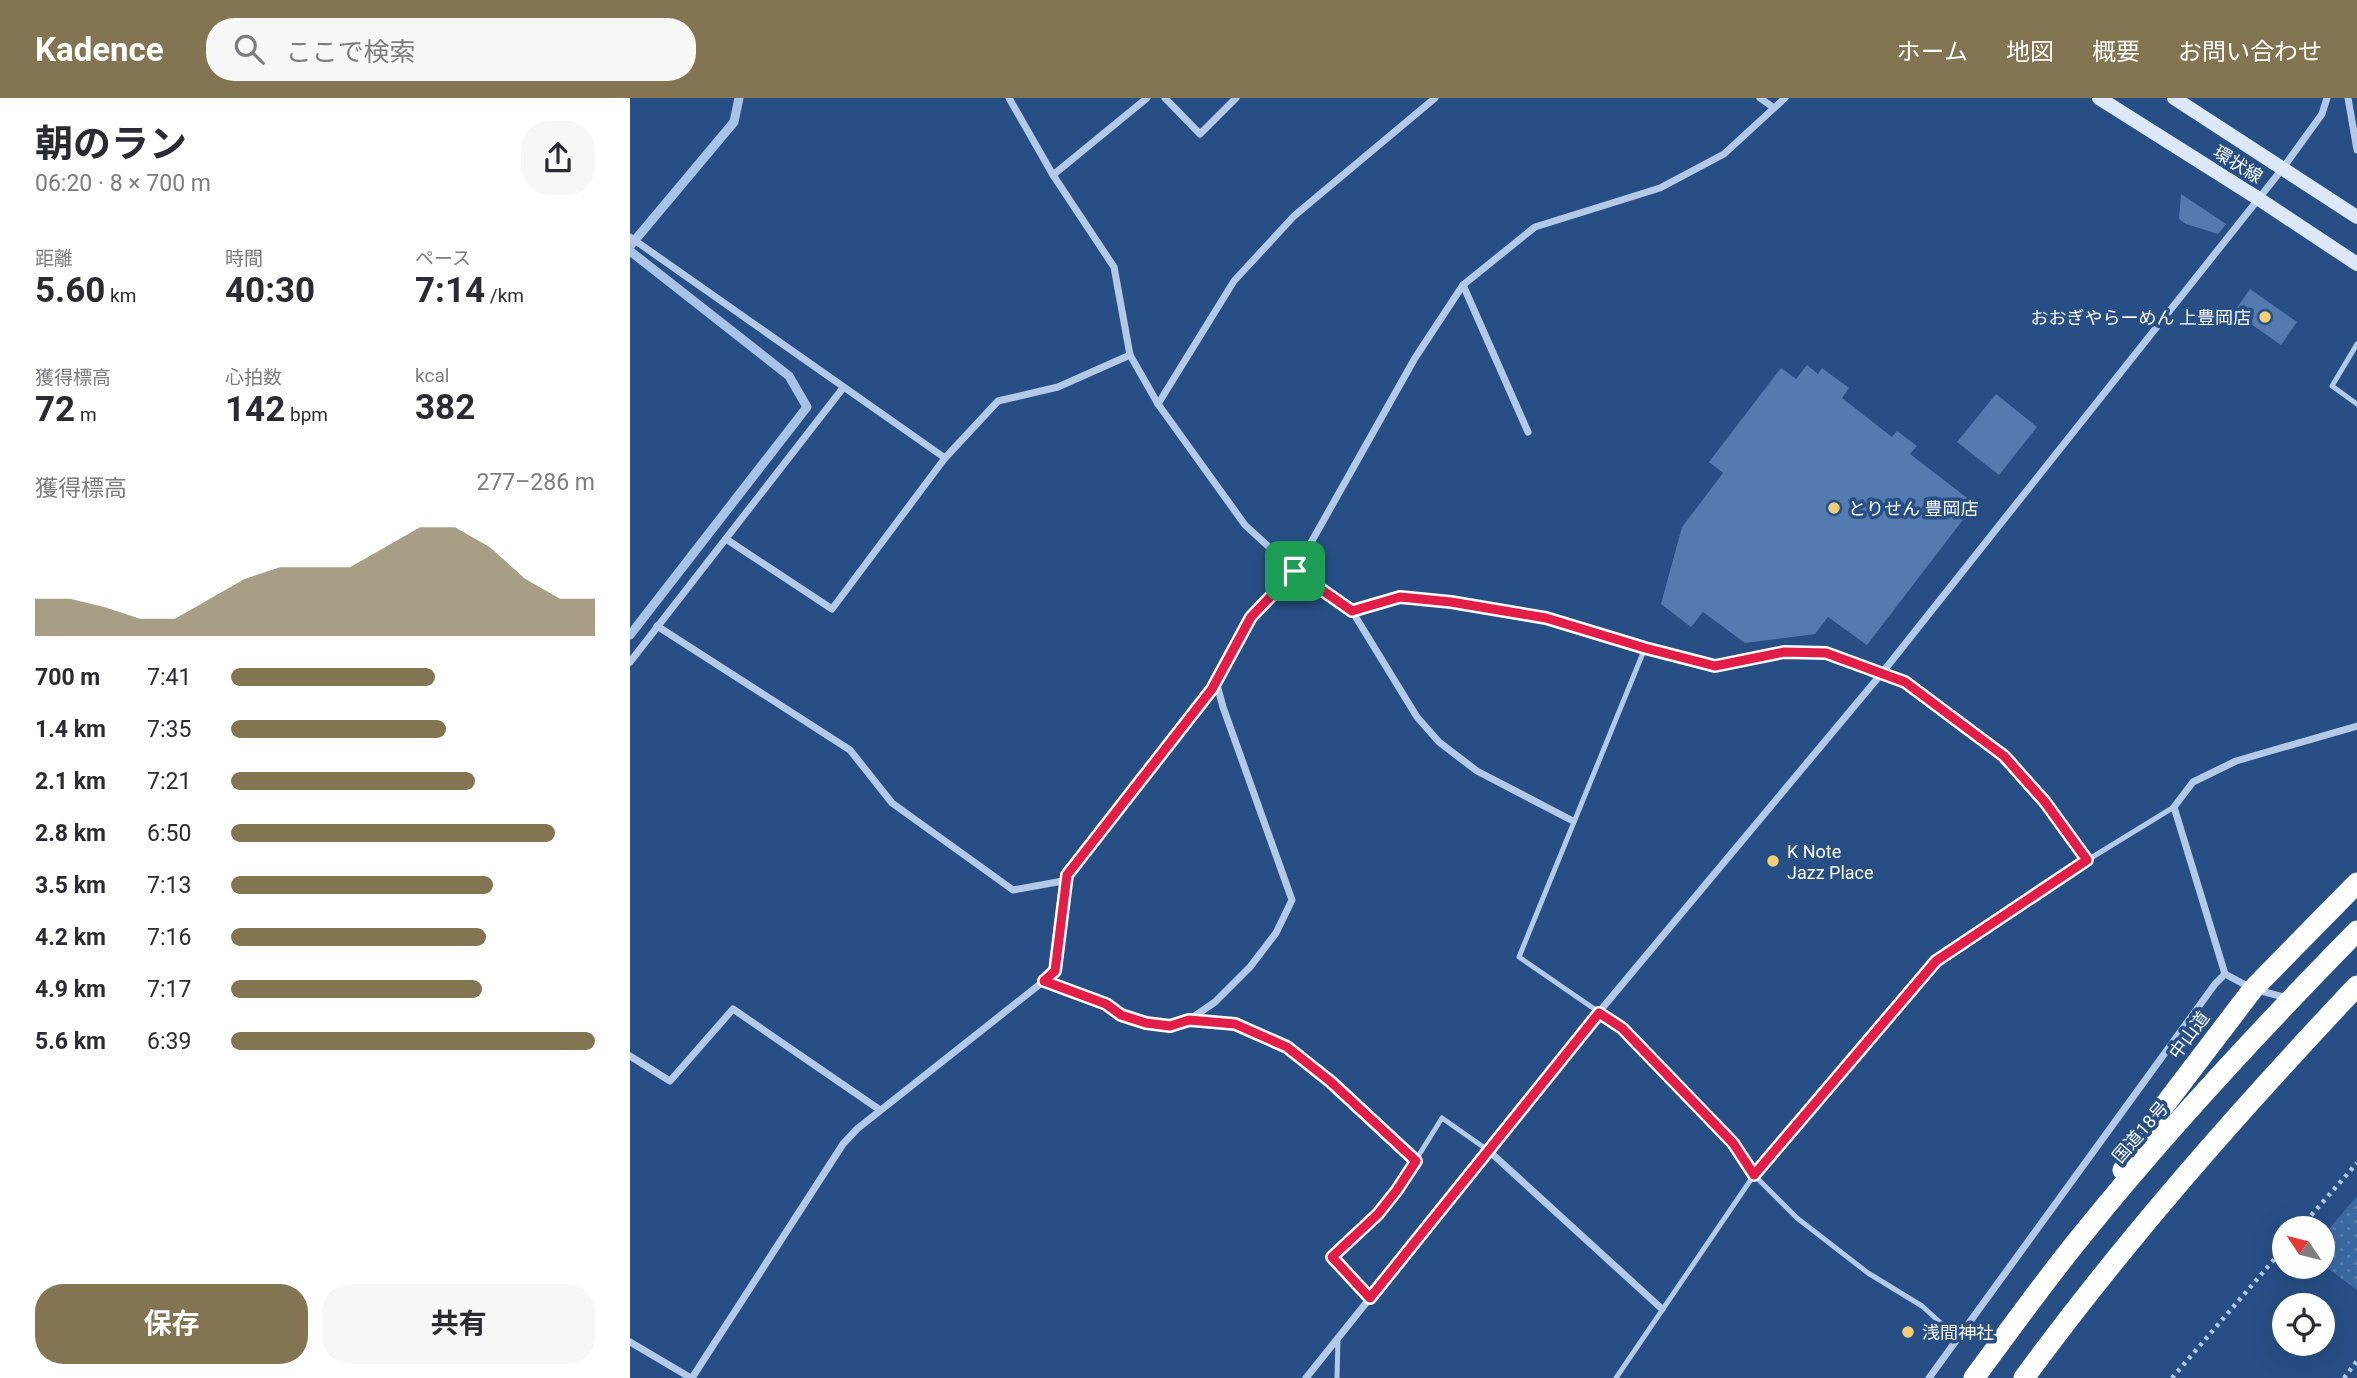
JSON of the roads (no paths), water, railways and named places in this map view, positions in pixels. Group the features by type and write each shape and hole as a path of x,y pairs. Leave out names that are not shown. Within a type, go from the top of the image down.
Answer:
{"highway":[{"name":"中山道","path":"2082,1234 2160,1111 2253,989 2357,883"},
{"name":"国道18号","path":"1974,1378 2082,1234 2181,1119 2291,998 2357,931"},
{"path":"2024,1378 2147,1219 2208,1148 2357,986"}],"street":[{"path":"1009,98 1053,175 1114,267 1130,355 1158,404 1245,525 1295,571 1352,611 1418,717 1439,742 1477,771 1573,821"},
{"path":"1053,175 1147,98"},
{"path":"1166,98 1200,134 1236,98"},
{"path":"1158,404 1234,281 1294,216 1436,98"},
{"path":"1760,98 1774,108"},
{"path":"657,626 850,750 892,803 1013,890 1063,881 1216,681 1251,617 1295,571 1415,358 1463,285 1535,227 1660,187 1724,154 1785,98"},
{"name":"環状線","path":"2099,98 2357,264"},
{"name":"環状線","path":"2174,98 2357,217"},
{"path":"1306,1378 1599,1013 1882,673 2283,168 2322,114 2327,98"},
{"path":"2348,98 2357,150"},
{"path":"630,237 945,458"},
{"path":"1463,285 1528,432"},
{"path":"726,539 832,609 945,458 998,401 1058,387 1130,355"},
{"path":"630,662 843,388"},
{"path":"1044,981 1106,1004 1121,1015 1146,1023 1170,1026 1189,1020 1215,1002 1250,967 1276,933 1292,900 1216,681"},
{"path":"2291,998 2253,989 2225,974 2174,807 2193,782 2236,761 2357,726"},
{"path":"630,1342 691,1378 843,1144 880,1110 1055,971 1067,875"},
{"path":"1929,1378 2215,984 2225,974"},
{"path":"630,1056 670,1081 733,1009 880,1110"},
{"path":"1489,1151 1662,1309"}],"lane":[{"path":"2357,344 2332,386 2357,404"},
{"path":"1352,611 1400,597 1451,602 1546,618 1715,666 1784,652 1826,653 1905,682 2004,756 2045,802 2087,860"},
{"path":"1645,648 1519,957 1622,1028 1733,1143 1754,1175 1797,1219 1868,1273 1922,1306 1943,1325 1960,1334"},
{"path":"1616,1378 1754,1175 1936,961 2087,860 2174,807"},
{"path":"1189,1020 1235,1024 1287,1047 1331,1082 1416,1161"},
{"path":"1370,1298 1332,1257 1378,1214 1397,1190 1442,1118 1489,1151"},
{"path":"1337,1378 1338,1338"}],"waterway":[{"path":"630,246 734,122 739,98"},
{"path":"630,251 789,376 807,407 630,635"}],"place":[{"name":"おおぎやらーめん 上豊岡店","path":"2265,317"},
{"name":"とりせん 豊岡店","path":"1834,508"},
{"name":"K Note Jazz Place","path":"1773,861"},
{"name":"浅間神社","path":"1908,1332"}]}
